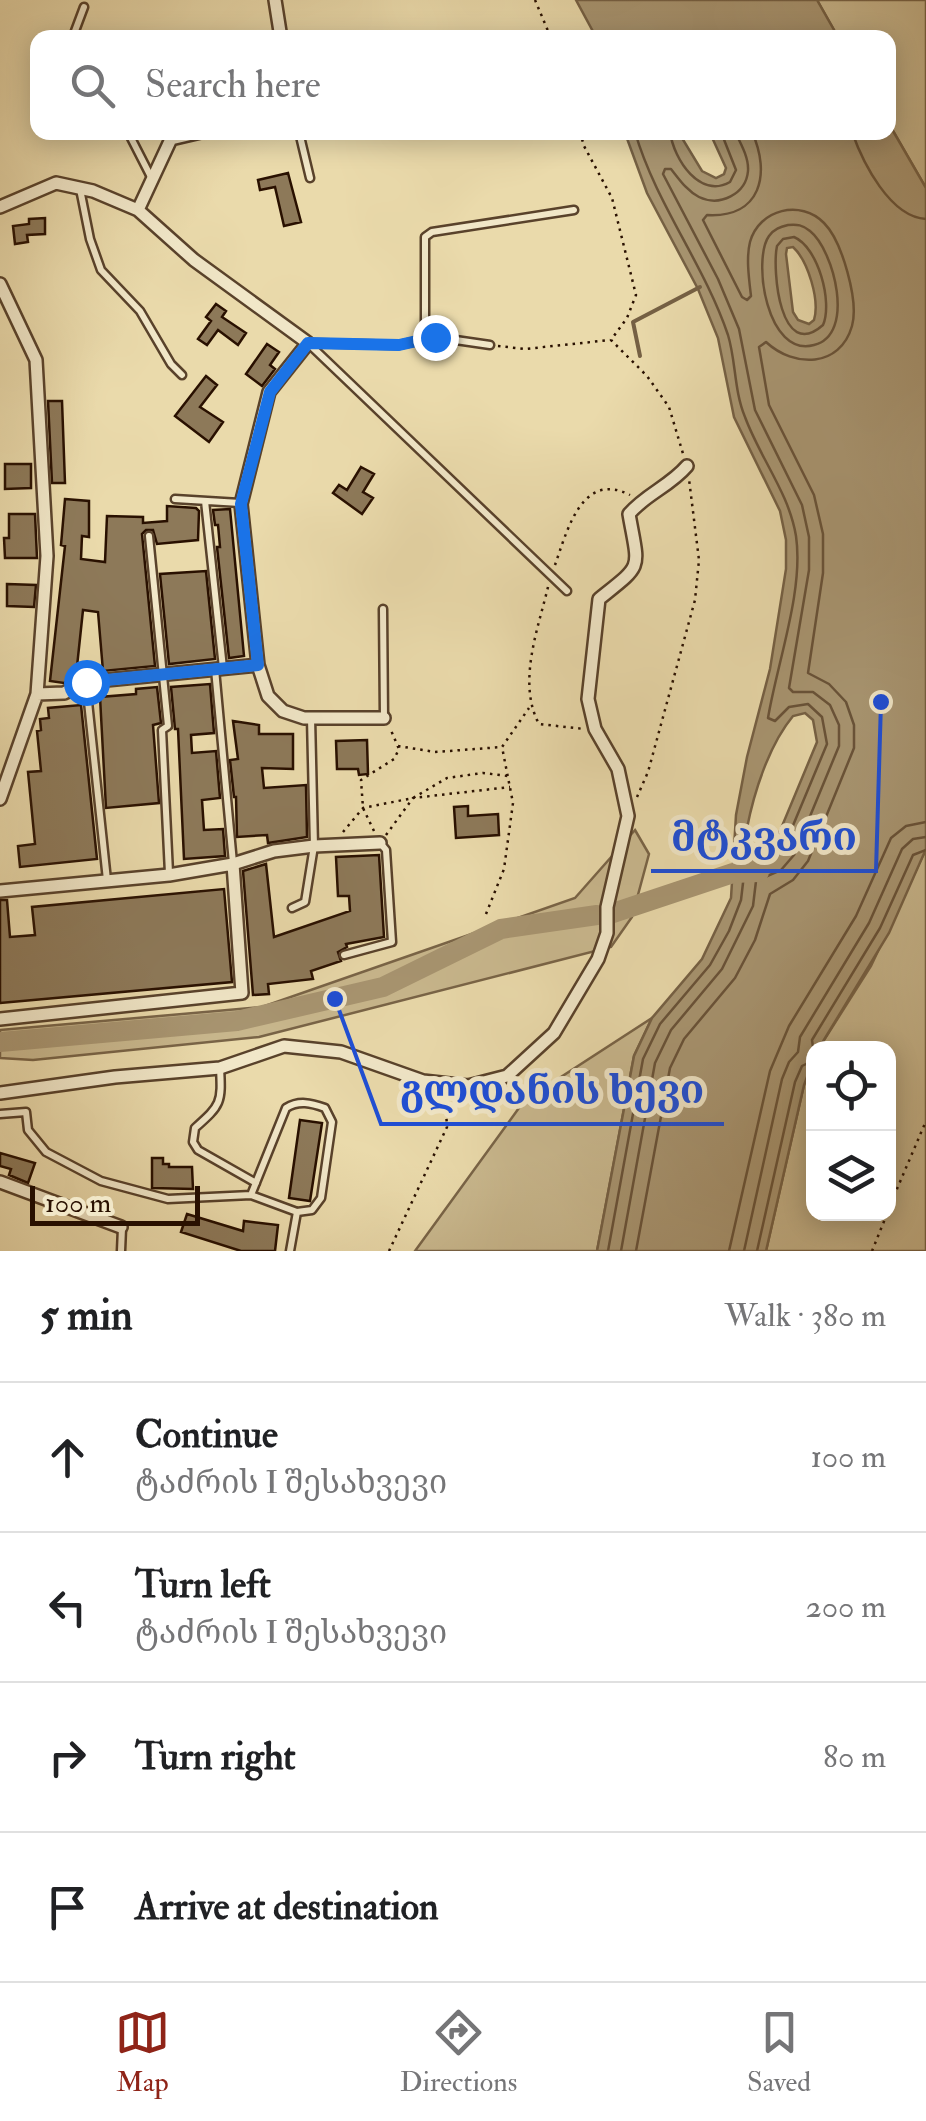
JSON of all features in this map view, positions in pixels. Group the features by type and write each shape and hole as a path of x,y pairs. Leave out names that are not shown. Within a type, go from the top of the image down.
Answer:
{"street":[{"path":"275,0 280,30"},
{"path":"138,210 168,140"},
{"path":"0,207 56,183 138,210 194,260 308,343 270,392 241,504 258,665 268,696 283,710 311,718 384,718"},
{"path":"0,284 36,360 47,556 37,694 0,799"},
{"path":"0,1093 220,1068 284,1046 340,1052 423,1081 468,1086 506,1076 554,1033 598,959 607,933 607,907 628,816 618,769 595,729 588,699 599,600 632,576 637,559 629,514 641,500 676,479 687,466"},
{"path":"37,694 64,693 86,682 258,665"},
{"path":"0,891 169,875 233,864 274,851 380,843"},
{"path":"0,1019 242,994 233,864"},
{"path":"0,1182 121,1227"}],"lane":[{"path":"75,30 84,7"},
{"path":"132,140 152,178"},
{"path":"302,140 310,178"},
{"path":"80,188 101,270 140,311 171,364 182,375"},
{"path":"425,340 425,237 432,232 574,210"},
{"path":"308,343 399,345 435,337 490,345"},
{"path":"308,343 567,591"},
{"path":"175,499 241,504"},
{"path":"204,501 233,864"},
{"path":"149,536 168,726 162,730 169,875"},
{"path":"383,610 384,718"},
{"path":"86,682 107,881"},
{"path":"292,908 304,902 314,846 311,718"},
{"path":"344,955 392,942 386,850 380,843"},
{"path":"220,1068 219,1107 195,1128 193,1142 198,1150 256,1183"},
{"path":"0,1114 26,1112 28,1130 46,1152 101,1181 168,1199 252,1196 298,1212 312,1210 321,1198 332,1122 325,1108 294,1103 286,1108 252,1196"},
{"path":"290,1251 298,1212"},
{"path":"121,1227 122,1251"}],"path":[{"path":"534,0 547,30"},
{"path":"490,345 525,349 611,340 627,318 636,295 612,198 582,140"},
{"path":"611,340 647,376 669,407 687,466 699,560 695,600 648,772 628,816"},
{"path":"595,729 539,724 530,707 529,681 551,576 576,507 596,492 619,489 641,500"},
{"path":"486,914 504,870 514,803 502,747 530,707"},
{"path":"384,718 398,746 394,759 360,780 363,808 380,843 414,798 447,778 483,772 508,776"},
{"path":"398,746 435,752 502,747"},
{"path":"334,844 363,808 510,787"},
{"path":"389,1251 447,1127 444,1084"},
{"path":"896,1193 926,1121"},
{"path":"872,1251 884,1221"}],"shaded area":[{"path":"817,0 926,0 926,188 896,136 896,30 834,30"},
{"path":"635,830 649,854 632,917 611,947 259,1037 33,1060 0,1058 0,1030 262,1007 575,898"},
{"path":"926,849 926,1251 766,1251 806,1080 806,1221 896,1221 896,1041 823,1041 871,966"},
{"path":"652,1018 634,1056 597,1251 415,1251 524,1101"}],"water":[{"path":"576,0 817,0 834,30 592,30"},
{"path":"896,136 926,188 926,849 889,933 823,1041 806,1041 806,1080 766,1251 597,1251 634,1056 652,1018 702,959 731,898 736,815 770,669 786,569 780,511 734,417 718,338 698,289 647,193 628,140 683,140 702,171 716,178 726,168 713,140 896,140","holes":["793,247 808,271 815,312 809,324 798,320 793,312 787,248","805,713 813,720 817,742 775,843 764,853 754,853 747,844 747,828 764,769 784,728 793,716"]}],"building":[{"path":"288,173 301,222 284,226 275,187 260,190 258,180"},
{"path":"45,218 45,234 27,235 28,242 15,244 13,226"},
{"path":"216,304 226,311 222,317 246,333 238,345 218,330 207,345 198,339 211,321 206,317"},
{"path":"267,344 279,352 270,365 275,369 262,386 246,374"},
{"path":"206,376 217,385 200,407 223,422 209,442 175,416"},
{"path":"48,401 62,401 65,483 52,483"},
{"path":"5,464 31,464 31,488 5,489"},
{"path":"361,467 374,474 363,492 373,498 362,514 333,493 339,485 347,490"},
{"path":"65,499 89,501 89,537 82,536 81,559 105,562 107,516 143,517 143,523 167,521 167,506 199,511 198,540 157,544 153,530 142,534 155,666 103,671 98,612 83,610 76,676 64,683 50,681 65,546 61,545"},
{"path":"230,509 244,656 229,658 218,525 213,510"},
{"path":"9,514 35,514 37,558 5,558"},
{"path":"206,571 215,659 169,664 160,574"},
{"path":"7,584 36,585 34,607 7,606"},
{"path":"210,684 214,733 191,735 192,753 216,751 220,798 202,800 204,830 223,829 225,856 184,859 178,729 171,687"},
{"path":"157,687 161,723 153,725 159,803 106,808 100,697 136,694 136,689"},
{"path":"81,705 97,859 20,867 18,846 35,844 28,772 41,771 37,731 41,730 40,719 49,718 48,708"},
{"path":"233,721 259,725 259,734 293,734 293,769 262,768 264,788 306,785 307,837 268,843 267,835 237,837 230,760 238,759"},
{"path":"367,740 368,774 359,775 358,769 337,769 336,741"},
{"path":"468,806 468,816 498,814 499,835 456,838 454,807"},
{"path":"379,855 384,937 346,944 338,952 341,961 311,971 313,979 268,984 269,994 253,995 243,871 266,864 274,937 350,911 349,896 338,896 336,857"},
{"path":"224,889 232,982 0,1003 0,900 7,900 10,937 35,935 32,907"},
{"path":"300,1120 322,1123 310,1201 289,1198"},
{"path":"0,1153 35,1163 28,1183 9,1175 11,1169 0,1166"},
{"path":"152,1158 163,1158 163,1164 169,1167 192,1167 193,1189 152,1188"},
{"path":"187,1214 243,1231 244,1221 278,1225 275,1251 241,1251 181,1232"}],"waterway":[{"path":"640,356 633,322 700,287"},
{"path":"613,913 733,873 759,872"},
{"path":"0,1042 237,1021 383,987 501,929 597,915"}],"place":[{"name":"მტკვარი","path":"881,702"},
{"name":"გლდანის ხევი","path":"335,999"}],"route":[{"path":"86,682 258,665 241,504 270,392 308,343 399,345 435,337"}]}
